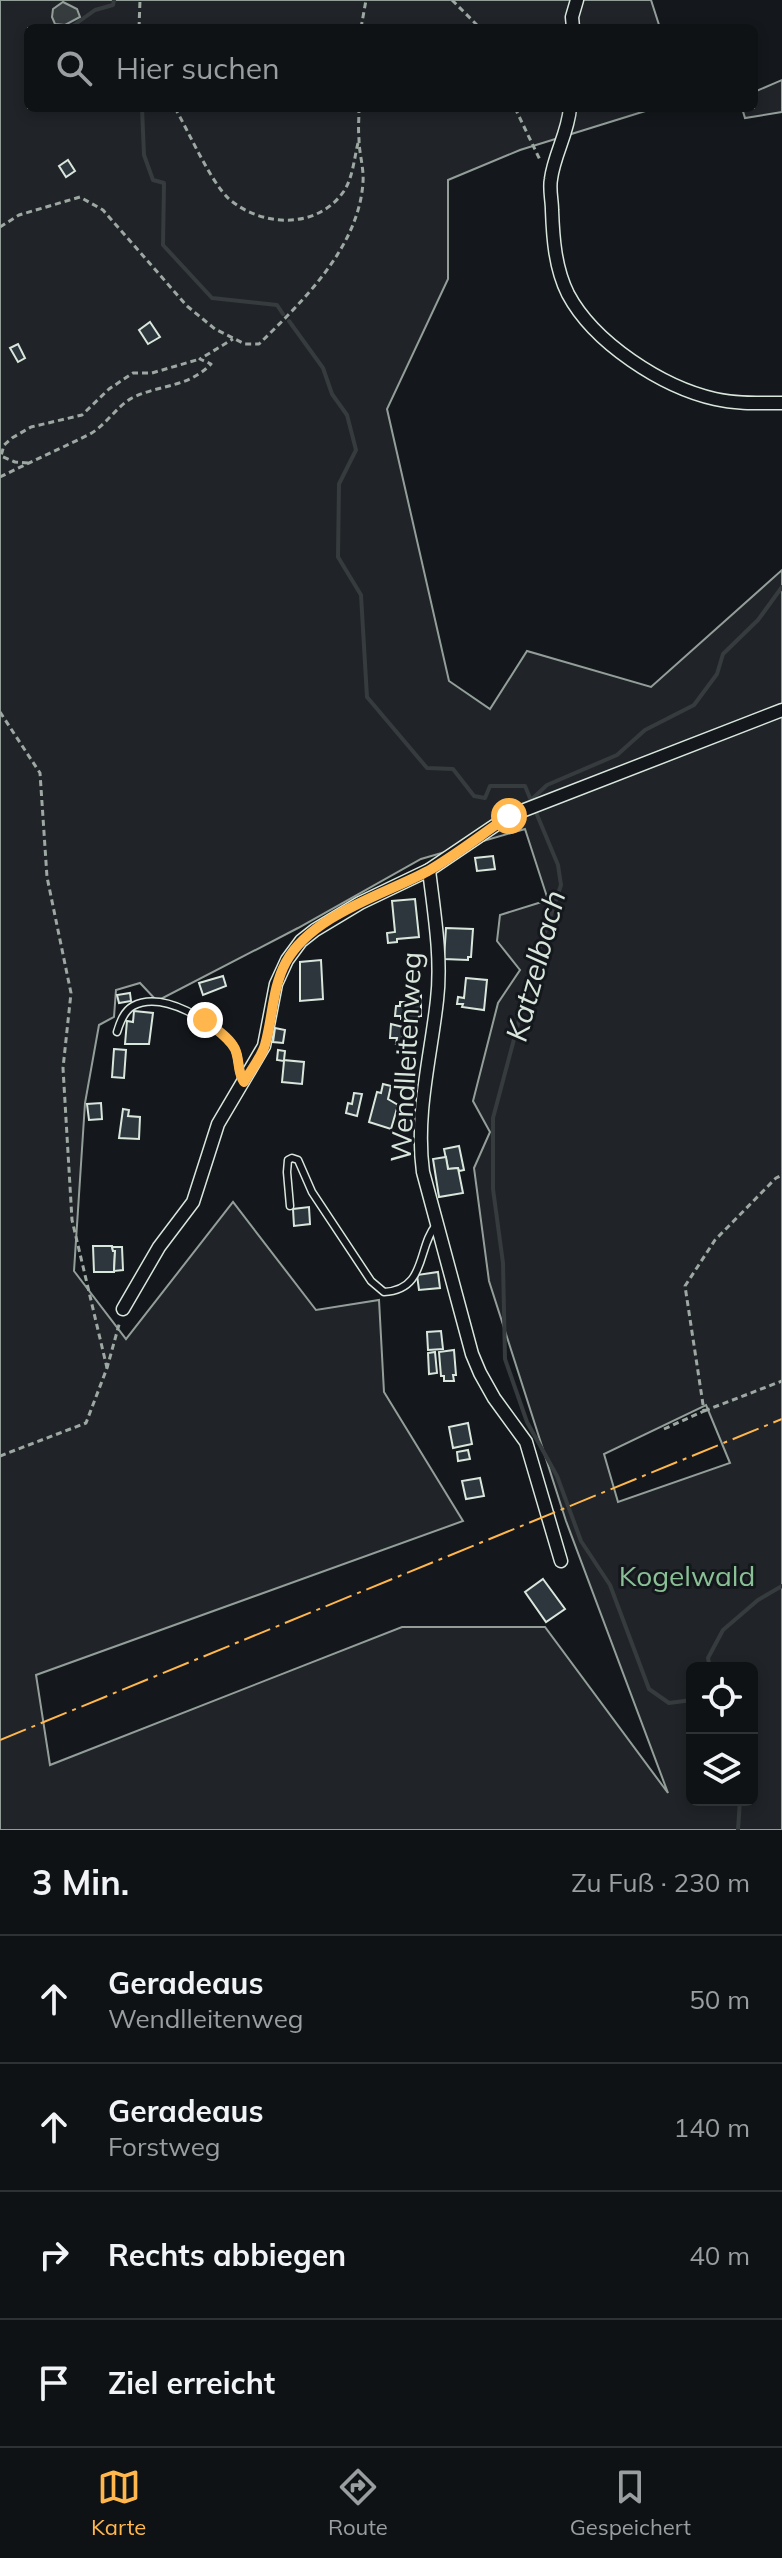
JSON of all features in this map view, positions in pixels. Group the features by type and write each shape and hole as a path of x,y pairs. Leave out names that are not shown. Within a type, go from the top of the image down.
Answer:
{"street":[{"path":"573,24 577,0"},
{"path":"570,112 550,180 553,234 557,264 568,293 586,320 612,345 684,391 718,400 782,403"},
{"path":"123,1309 159,1247 193,1202 218,1124 264,1046 276,984 287,960 301,941 360,903 429,870 509,816 782,710"},
{"name":"Wendlleitenweg","path":"429,870 436,927 438,996 419,1146 427,1194 480,1373 526,1442 561,1561"}],"lane":[{"path":"117,1032 132,1006 166,1004 193,1012 232,1044 237,1052 240,1078 244,1082"},
{"path":"290,1206 287,1167 288,1160 292,1158 299,1163 312,1192 371,1281 384,1292 394,1291 411,1280 436,1225"}],"path":[{"path":"139,24 140,0"},
{"path":"362,24 366,0"},
{"path":"452,0 476,24"},
{"path":"177,112 228,198 255,215 281,220 311,218 331,206 350,179 359,140"},
{"path":"0,227 19,215 80,197 103,210 187,306 215,329 245,344 259,344 292,312 345,242 357,217 364,178 359,112"},
{"path":"517,112 550,180"},
{"path":"31,463 15,462 1,456 4,445 31,427 82,415 109,389 133,373 152,373 200,359 233,339"},
{"path":"0,477 92,433 123,404 136,397 179,385 203,372 211,364 200,359"},
{"path":"0,712 40,773 47,877 71,993 63,1068 72,1220 107,1368"},
{"path":"704,1411 685,1286 715,1240 782,1175"},
{"path":"0,1456 86,1423 107,1368 123,1309"},
{"path":"664,1429 782,1381"}],"green space":[{"name":"Kogelwald","path":"0,0 651,0 659,24 24,24 24,112 642,112 520,150 448,180 448,279 387,409 449,681 490,709 527,651 651,687 782,570 782,1830 0,1830","holes":["525,829 548,900 500,915 497,941 520,970 498,1003 473,1101 490,1132 474,1168 489,1281 566,1521 668,1793 545,1627 402,1627 50,1765 36,1675 463,1521 384,1392 379,1300 316,1310 233,1202 126,1339 74,1271 85,1103 99,1025 114,1017 116,990 140,983 157,1001 298,928 421,859","706,1405 730,1463 618,1502 604,1454"]},
{"path":"782,80 782,112 745,118 743,112 758,112 758,90"}],"shaded area":[{"path":"63,2 77,9 80,17 67,24 55,24 53,9"}],"building":[{"path":"68,160 75,171 66,177 59,166"},
{"path":"150,322 160,337 148,344 139,330"},
{"path":"18,344 25,358 18,362 10,348"},
{"path":"493,856 495,869 477,871 475,858"},
{"path":"415,899 419,937 388,943 387,933 395,932 392,901"},
{"path":"446,928 473,929 471,957 468,960 444,959"},
{"path":"321,960 323,999 300,1001 300,962"},
{"path":"223,976 226,986 203,995 199,983"},
{"path":"466,978 487,980 484,1010 457,1004 458,997 464,998"},
{"path":"410,991 421,991 421,1016 418,1020 395,1016 396,1006 400,1006 400,1002 410,1002"},
{"path":"130,993 131,1001 119,1003 117,995"},
{"path":"134,1011 153,1013 149,1044 125,1044 127,1021 133,1022"},
{"path":"391,1024 403,1027 402,1044 396,1044 397,1038 390,1038"},
{"path":"275,1028 285,1030 283,1043 273,1042"},
{"path":"114,1049 126,1050 124,1078 112,1077"},
{"path":"278,1050 285,1051 284,1060 304,1062 302,1084 282,1082 284,1061 277,1060"},
{"path":"383,1084 391,1086 388,1099 398,1105 391,1129 369,1122 377,1092 381,1093"},
{"path":"354,1093 362,1094 357,1116 346,1113"},
{"path":"101,1103 102,1119 89,1120 87,1104"},
{"path":"123,1109 129,1110 128,1116 140,1117 139,1139 119,1138"},
{"path":"459,1146 464,1170 448,1169 444,1149"},
{"path":"446,1157 448,1169 458,1168 463,1193 439,1197 433,1159"},
{"path":"309,1207 310,1224 294,1226 293,1209"},
{"path":"93,1246 112,1246 115,1251 114,1272 94,1272"},
{"path":"112,1247 122,1247 123,1270 114,1271 115,1251"},
{"path":"438,1272 440,1288 419,1290 417,1275"},
{"path":"441,1331 443,1349 428,1350 427,1332"},
{"path":"454,1350 456,1375 453,1375 454,1381 444,1381 439,1352"},
{"path":"435,1352 437,1373 429,1374 428,1353"},
{"path":"468,1423 472,1444 453,1448 449,1427"},
{"path":"468,1450 470,1459 458,1461 457,1452"},
{"path":"480,1478 484,1496 466,1499 462,1481"},
{"path":"543,1579 565,1609 546,1622 525,1592"}],"waterway":[{"path":"76,24 95,10 113,5 114,0"},
{"name":"Katzelbach","path":"142,112 144,155 153,180 164,183 163,245 212,298 277,305 283,314"},
{"name":"Katzelbach","path":"289,321 323,368 332,394 347,415 356,450 339,484 338,557 361,595 367,697 427,768 453,769 474,796 485,798 490,786 525,786 558,865 561,885 533,968 493,1118 493,1189 503,1263 505,1359 527,1422 557,1476 581,1541 610,1585 649,1689 669,1703 686,1701"},
{"path":"531,800 547,785 617,755 645,730 694,705 717,674 723,654 758,620 782,587"},
{"path":"709,1662 723,1630 758,1600 782,1586"},
{"name":"Katzelbach","path":"738,1830 740,1806"}],"power":[{"path":"0,1740 782,1419"}],"route":[{"path":"205,1020 232,1044 237,1052 240,1078 244,1082 264,1046 276,984 287,960 301,941 360,903 429,870 509,816"}]}
